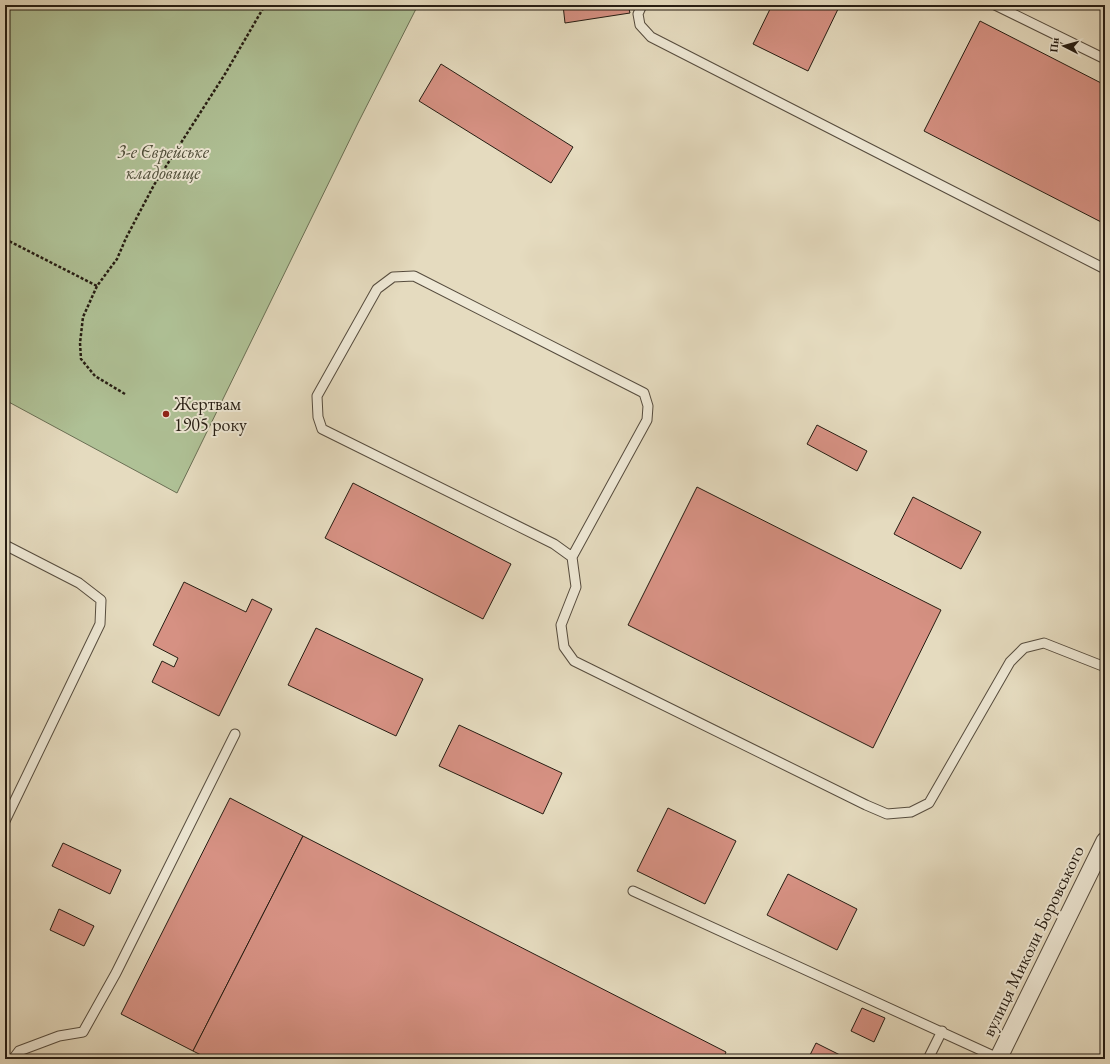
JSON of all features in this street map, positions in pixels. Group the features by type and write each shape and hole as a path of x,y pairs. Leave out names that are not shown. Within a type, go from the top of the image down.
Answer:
{"street":[{"name":"вулиця Миколи Боровського","path":"998,1058 1105,841"}],"lane":[{"path":"642,5 638,14 640,25 651,37 1105,268"},
{"path":"995,5 1105,59"},
{"path":"572,557 554,544 322,429 318,417 317,396 377,289 393,278 414,276 644,393 648,406 647,420 572,557 576,587 560,625 564,647 574,661 866,805 888,814 911,812 929,803 1010,662 1024,648 1044,643 1105,667"},
{"path":"5,545 79,582 102,600 100,624 5,822"},
{"path":"13,1059 19,1051 58,1036 83,1032 116,973 235,734"},
{"path":"634,890 998,1058"},
{"path":"928,1059 942,1031"}],"path":[{"path":"125,394 95,376 81,359 80,343 83,317 97,286 116,259 154,185 226,74 265,5"},
{"path":"5,239 97,286"}],"green space":[{"name":"3-е Єврейське кладовище","path":"5,5 418,5 358,123 177,493 5,400"}],"building":[{"path":"563,5 628,5 630,13 565,23"},
{"path":"772,5 840,5 808,71 753,44"},
{"path":"980,21 1105,85 1105,224 924,131"},
{"path":"441,64 573,147 551,183 419,101"},
{"path":"817,425 867,451 857,471 807,444"},
{"path":"353,483 511,564 483,619 325,538"},
{"path":"697,487 941,610 873,748 628,625"},
{"path":"913,497 981,532 961,569 894,534"},
{"path":"184,582 246,612 252,599 272,609 219,716 152,682 162,661 174,667 178,658 153,645"},
{"path":"316,628 423,679 396,736 288,685"},
{"path":"459,725 562,773 543,814 439,766"},
{"path":"230,798 303,836 193,1051 121,1014"},
{"path":"668,808 736,841 705,904 637,871"},
{"path":"303,836 726,1052 723,1059 209,1059 193,1051"},
{"path":"63,843 121,870 110,894 52,866"},
{"path":"788,874 857,909 837,950 767,915"},
{"path":"59,909 94,926 84,946 50,930"},
{"path":"862,1008 885,1018 874,1042 851,1031"},
{"path":"816,1043 848,1059 808,1059"}],"place":[{"name":"Жертвам 1905 року","path":"166,414"}]}
